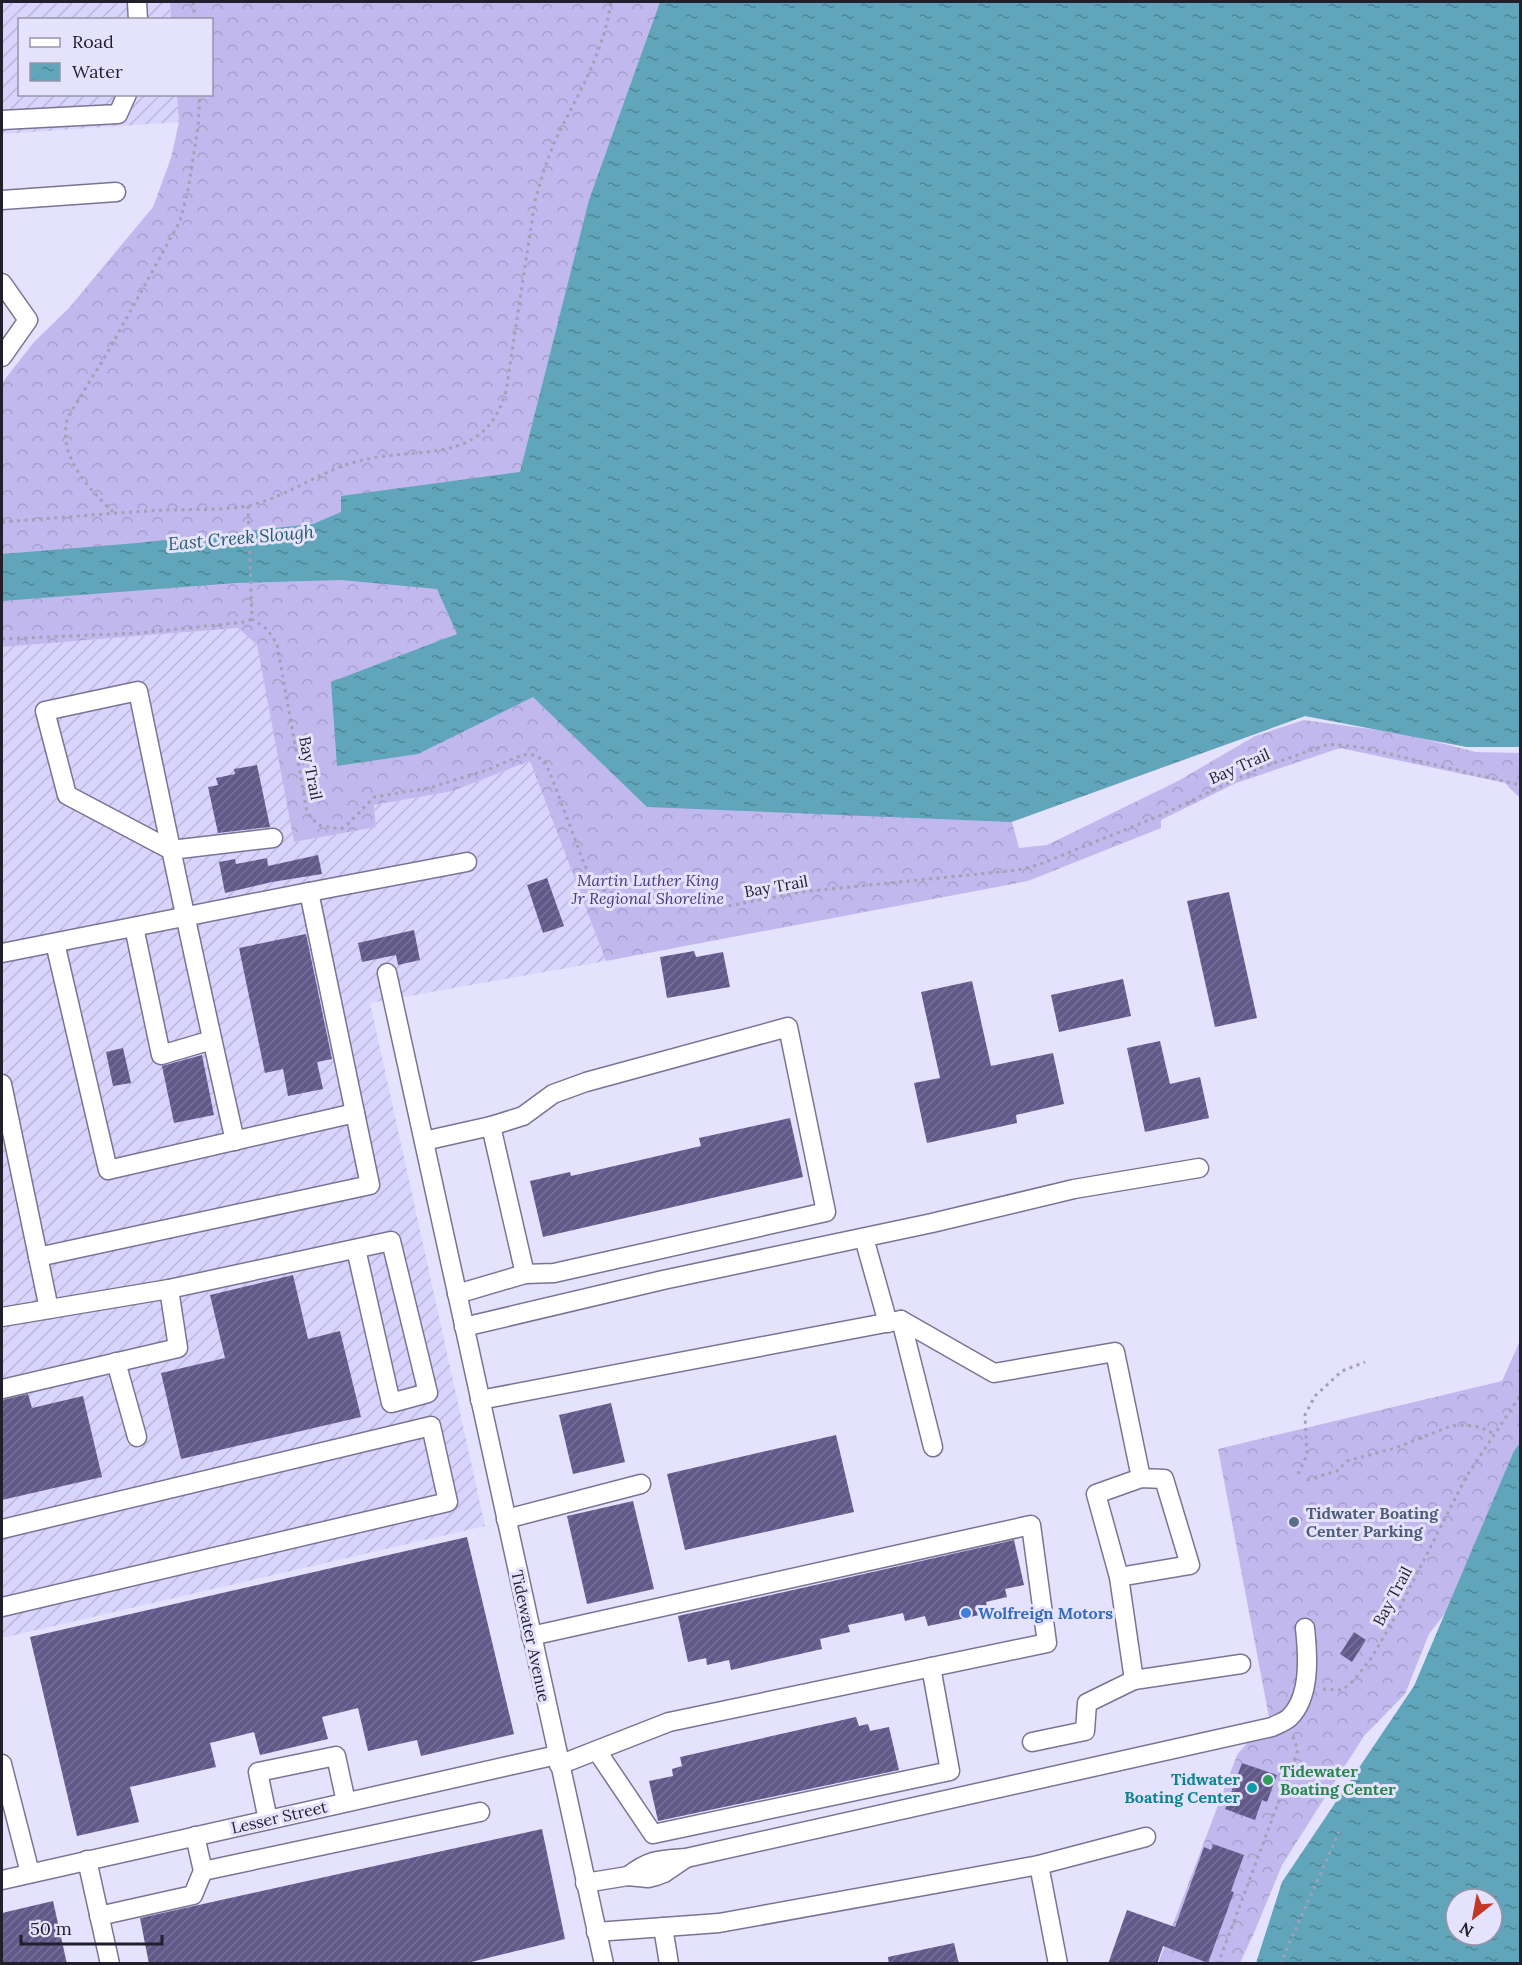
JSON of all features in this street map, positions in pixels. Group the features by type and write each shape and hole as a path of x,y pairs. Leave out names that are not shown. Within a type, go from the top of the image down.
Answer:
{"street":[{"path":"137,2 138,18"},
{"path":"2,120 118,114 126,96"},
{"path":"2,200 116,192"},
{"path":"2,283 28,320 2,357"},
{"path":"235,1141 184,917 171,850 138,691 45,711 67,795 171,850 273,838"},
{"path":"2,953 467,862"},
{"path":"38,1257 370,1185 309,892"},
{"path":"134,927 161,1055 212,1040"},
{"path":"55,943 108,1170 355,1113"},
{"name":"Tidewater Avenue","path":"387,973 604,1964"},
{"path":"424,1141 491,1126 523,1116 553,1094 585,1082 789,1027 826,1212 554,1273 525,1274 458,1301"},
{"path":"2,1084 49,1309"},
{"path":"491,1126 525,1274"},
{"path":"464,1327 663,1280 864,1238 1074,1189 1199,1168"},
{"path":"864,1238 894,1321 933,1447"},
{"path":"2,1317 169,1289 356,1248 391,1241 428,1394 392,1403 356,1248"},
{"path":"2,1389 178,1348 169,1289"},
{"path":"480,1400 894,1321 994,1373 1115,1352 1141,1478"},
{"path":"116,1362 137,1437"},
{"path":"2,1529 431,1426 448,1502 2,1607"},
{"path":"1119,1577 1190,1565 1164,1479 1141,1478 1095,1494 1119,1577 1134,1680"},
{"path":"506,1519 641,1484"},
{"name":"Lesser Street","path":"2,1880 346,1802 558,1760 597,1750 669,1722 1047,1643 1031,1525 531,1636"},
{"path":"585,1883 628,1876 648,1878 664,1874 686,1858 1272,1727 1287,1720 1297,1709 1303,1695 1307,1648 1305,1628"},
{"path":"1032,1742 1085,1731 1087,1703 1134,1680 1241,1664"},
{"path":"597,1750 653,1834 950,1772 931,1667"},
{"path":"268,1820 258,1772 336,1756 346,1802"},
{"path":"2,1764 30,1873"},
{"path":"203,1871 480,1812"},
{"path":"99,1916 193,1895 203,1871 195,1836"},
{"path":"596,1932 719,1923 1039,1865 1146,1837"},
{"path":"87,1860 110,1964"},
{"path":"1039,1865 1059,1964"},
{"path":"663,1927 669,1964"}],"path":[{"path":"193,2 195,18"},
{"path":"2,522 248,506 283,494 334,469 355,462 383,456 452,448 466,444 481,435 492,425 501,410 506,391 535,201 543,172 598,53 608,25 611,2"},
{"path":"114,513 79,472 65,441 64,429 68,417 109,350 180,221 188,190 201,96"},
{"path":"2,639 139,633 245,622 252,619 248,506"},
{"name":"Bay Trail","path":"252,619 267,629 277,644 307,812 312,820 321,826 341,829 374,797 429,788 530,754 545,762 585,866 594,881 603,890 617,895 676,897 728,906 801,892 1018,870 1064,855 1159,816 1260,768 1329,744 1360,747 1521,785"},
{"path":"1299,1474 1307,1455 1305,1415 1315,1396 1342,1371 1365,1362"},
{"name":"Bay Trail","path":"1321,1689 1341,1690 1345,1688 1372,1657 1394,1619 1466,1477 1521,1396"},
{"path":"1306,1480 1337,1471 1347,1461 1395,1448 1451,1426 1480,1427 1494,1434"},
{"path":"1218,1964 1298,1750 1297,1742 1292,1736"},
{"path":"1280,1964 1339,1832"}],"shaded area":[{"path":"2,2 170,2 171,18 18,18 18,96 177,96 179,122 2,134"},
{"path":"238,628 257,645 295,842 376,826 374,805 453,791 530,761 606,961 370,1003 485,1526 2,1638 2,647"}],"green space":[{"name":"Martin Luther King Jr Regional Shoreline","path":"170,2 1520,2 1520,747 1467,747 1425,739 1476,752 1520,753 1520,798 1505,783 1340,748 1236,783 1161,820 1161,828 1028,881 606,961 530,761 453,791 374,805 376,827 294,842 257,645 238,628 2,647 2,383 34,342 69,308 153,207 171,158 179,122 177,96 213,96 213,18 171,18","holes":["1305,716 1385,731 1304,720 1255,736 1178,781 1047,845 1019,848 1012,822"]},
{"path":"1520,1341 1520,1507 1483,1564 1429,1634 1405,1694 1364,1736 1282,1865 1240,1963 1158,1964 1237,1755 1269,1717 1218,1449 1502,1381"}],"water":[{"name":"East Creek Slough","path":"660,2 1520,2 1520,747 1467,747 1305,716 1011,822 647,807 533,697 418,754 337,766 331,682 457,634 437,589 341,580 236,583 2,601 2,554 137,543 313,524 341,512 341,496 520,472 589,200"},
{"path":"1520,1443 1520,1963 1256,1963 1282,1882 1414,1686 1514,1451"}],"building":[{"path":"257,765 270,827 218,833 208,787 218,785 216,778 235,774 234,769"},
{"path":"318,855 322,874 225,893 219,862 235,859 236,864 267,858 268,866"},
{"path":"547,878 564,926 543,933 527,885"},
{"path":"1229,892 1257,1018 1215,1027 1187,901"},
{"path":"414,930 420,960 398,965 396,955 362,962 358,943"},
{"path":"306,934 332,1059 317,1062 323,1089 288,1096 283,1069 265,1073 239,948"},
{"path":"694,951 696,957 723,952 730,987 667,998 660,957"},
{"path":"1123,979 1131,1016 1059,1032 1051,995"},
{"path":"972,981 991,1066 1053,1053 1064,1104 1016,1115 1017,1123 927,1143 914,1083 940,1078 921,992"},
{"path":"1160,1041 1170,1084 1200,1077 1209,1118 1145,1132 1127,1048"},
{"path":"123,1048 131,1083 113,1086 106,1052"},
{"path":"202,1055 214,1115 174,1123 162,1066"},
{"path":"790,1118 803,1177 543,1237 530,1181 570,1172 571,1176 701,1146 699,1138"},
{"path":"293,1275 308,1339 340,1331 361,1417 181,1459 161,1373 225,1358 210,1295"},
{"path":"28,1394 32,1408 83,1396 102,1477 2,1500 2,1400"},
{"path":"611,1403 625,1462 573,1474 559,1415"},
{"path":"836,1435 854,1512 685,1550 667,1474"},
{"path":"633,1501 654,1589 587,1604 567,1516"},
{"path":"467,1537 514,1734 421,1756 417,1740 368,1751 358,1708 322,1717 328,1739 260,1755 254,1732 210,1743 216,1767 130,1787 139,1822 77,1836 30,1637"},
{"path":"1014,1540 1024,1585 1005,1589 1007,1597 986,1602 989,1613 928,1626 925,1616 905,1621 903,1613 848,1625 850,1632 820,1639 822,1649 731,1670 729,1660 707,1665 706,1658 688,1662 678,1616"},
{"path":"1354,1632 1366,1640 1352,1662 1340,1654"},
{"path":"856,1717 859,1726 868,1724 870,1731 889,1727 899,1770 658,1821 649,1781 673,1776 672,1769 682,1766 680,1757"},
{"name":"Tidwater Boating Center","path":"1242,1763 1277,1775 1267,1802 1262,1800 1255,1820 1225,1809"},
{"path":"542,1829 565,1939 463,1964 149,1964 140,1918"},
{"path":"1213,1844 1244,1855 1231,1891 1234,1892 1208,1963 1163,1946 1157,1964 1108,1964 1127,1910 1175,1927 1204,1847 1211,1850"},
{"path":"53,1901 67,1964 2,1964 2,1913"},
{"path":"954,1943 959,1964 889,1964 888,1957"}],"place":[{"name":"Tidwater Boating Center Parking","path":"1294,1522"},
{"name":"Wolfreign Motors","path":"966,1613"},
{"name":"Tidewater Boating Center","path":"1268,1780"},
{"name":"Tidwater Boating Center","path":"1252,1788"}]}
